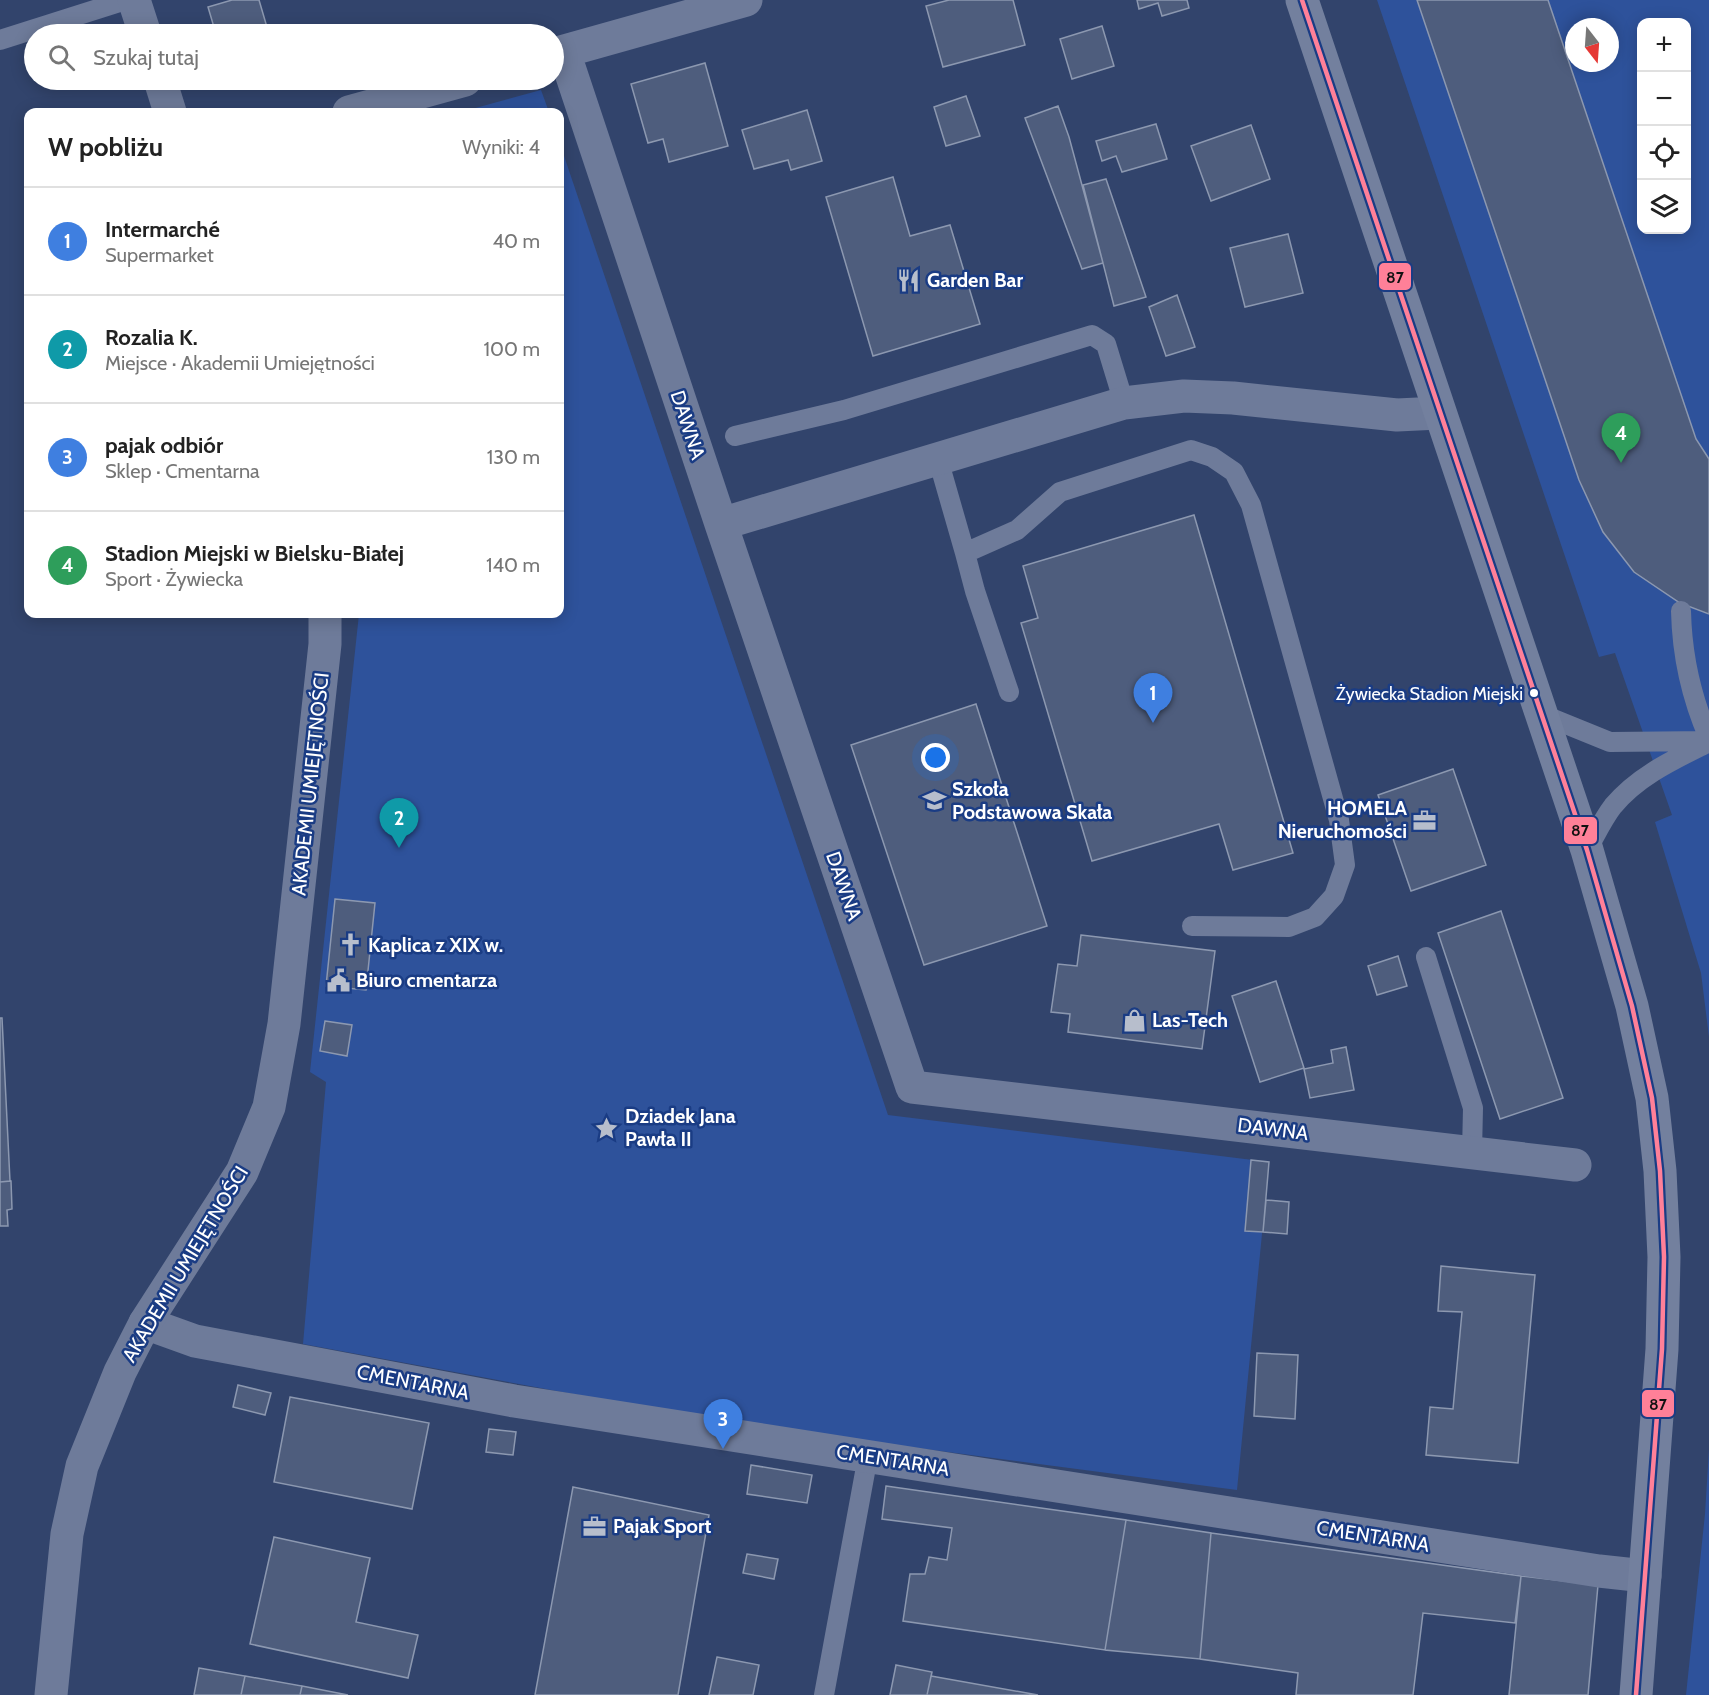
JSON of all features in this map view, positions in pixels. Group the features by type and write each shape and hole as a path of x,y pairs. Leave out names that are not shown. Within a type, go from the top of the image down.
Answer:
{"main road":[{"path":"1302,0 1587,850 1632,1006 1652,1098 1660,1172 1664,1257 1662,1349 1636,1695"}],"street":[{"path":"134,0 142,24"},
{"path":"564,52 746,0"},
{"name":"DAWNA","path":"564,68 912,1087 1575,1165"},
{"path":"163,90 169,108"},
{"path":"364,108 429,90"},
{"path":"721,524 1124,403 1184,396 1224,397 1397,416 1439,413"},
{"name":"AKADEMII UMIEJĘTNOŚCI","path":"51,1695 67,1534 82,1466 100,1417 120,1372 146,1323 242,1172 269,1107 284,1024 325,644 325,618"},
{"name":"CMENTARNA","path":"146,1323 195,1341 514,1401 1587,1569 1645,1576"}],"lane":[{"path":"50,24 126,0"},
{"path":"0,40 24,32"},
{"path":"735,436 844,410 1092,335 1106,344 1124,403"},
{"path":"965,553 1017,530 1060,492 1191,450 1212,457 1234,472 1251,505 1339,820 1346,865 1334,896 1315,917 1289,927 1192,926"},
{"path":"938,459 975,591 1010,692"},
{"path":"1681,611 1690,688 1709,740"},
{"path":"1541,714 1610,742 1709,740"},
{"path":"1587,850 1613,806 1641,780 1656,769 1709,740"},
{"path":"1426,957 1473,1107 1472,1152"},
{"path":"824,1695 868,1456"}],"shaded area":[{"path":"1377,0 1709,0 1709,1037 1701,973 1655,822 1672,815 1615,653 1599,657"},
{"path":"541,90 548,108 476,108"},
{"path":"564,156 888,1115 1269,1162 1237,1490 735,1424 303,1344 326,1082 310,1072 359,618 564,618"},
{"path":"1709,1449 1709,1695 1686,1695 1705,1514"}],"building":[{"path":"232,0 259,0 266,24 213,24 208,7"},
{"path":"949,0 1013,0 1025,45 943,67 926,6"},
{"path":"1137,0 1187,0 1189,8 1162,16 1158,3 1139,9"},
{"path":"1417,0 1548,0 1565,50 1565,72 1572,72 1696,439 1709,459 1709,614 1680,603 1634,572 1603,532 1579,480"},
{"path":"1102,26 1114,66 1072,79 1060,39"},
{"path":"705,63 728,146 669,162 663,139 648,143 631,84"},
{"path":"966,96 980,136 946,146 934,107"},
{"path":"1058,106 1069,137 1103,263 1082,269 1025,118"},
{"path":"807,110 822,161 791,170 788,160 754,169 742,130"},
{"path":"1156,124 1167,159 1122,172 1116,156 1102,161 1096,141"},
{"path":"1251,125 1270,179 1211,201 1191,146"},
{"name":"Garden Bar","path":"893,177 910,236 950,225 980,324 873,356 826,197"},
{"path":"1106,179 1146,297 1114,306 1083,185"},
{"path":"1288,234 1303,293 1245,307 1230,248"},
{"path":"1177,295 1195,347 1166,356 1149,307"},
{"path":"1194,515 1293,853 1233,870 1219,824 1092,861 1021,623 1038,618 1023,566"},
{"path":"976,704 1047,926 924,965 851,745"},
{"path":"1453,769 1486,865 1411,891 1378,795"},
{"name":"Kaplica z XIX w.","path":"335,899 375,903 366,990 326,986"},
{"path":"1501,911 1563,1098 1500,1119 1438,933"},
{"path":"1081,935 1215,951 1202,1049 1068,1032 1070,1014 1051,1012 1058,964 1077,966"},
{"path":"1398,956 1407,986 1377,995 1368,966"},
{"path":"1276,981 1304,1068 1260,1082 1232,996"},
{"path":"0,1018 2,1018 10,1181 0,1182"},
{"path":"325,1021 352,1025 347,1056 320,1051"},
{"path":"1346,1047 1354,1090 1310,1098 1304,1069 1333,1063 1331,1050"},
{"path":"1251,1160 1269,1162 1263,1232 1245,1231"},
{"path":"11,1181 12,1209 7,1210 8,1226 0,1226 0,1182"},
{"path":"1266,1200 1289,1202 1287,1234 1263,1232"},
{"path":"1441,1266 1535,1275 1518,1463 1426,1455 1430,1407 1453,1409 1462,1312 1438,1311"},
{"path":"1257,1353 1298,1355 1295,1419 1254,1416"},
{"path":"238,1385 271,1393 265,1415 233,1407"},
{"path":"290,1397 429,1423 412,1509 274,1482"},
{"path":"489,1429 516,1432 513,1455 486,1452"},
{"path":"751,1465 812,1475 807,1503 747,1494"},
{"path":"886,1486 1126,1520 1105,1650 903,1621 910,1574 925,1574 929,1557 947,1560 952,1528 882,1519"},
{"path":"573,1487 709,1515 678,1695 535,1695"},
{"path":"1126,1520 1211,1533 1200,1659 1105,1650"},
{"path":"1211,1533 1521,1576 1515,1623 1423,1613 1413,1695 1296,1695 1298,1673 1200,1659"},
{"path":"274,1537 370,1558 356,1622 418,1635 408,1678 250,1644"},
{"path":"747,1554 778,1559 774,1579 743,1573"},
{"path":"1521,1576 1598,1585 1588,1695 1509,1695"},
{"path":"717,1657 759,1665 753,1695 709,1695"},
{"path":"896,1665 932,1672 927,1695 890,1695"},
{"path":"199,1668 245,1676 241,1695 194,1695"},
{"path":"245,1676 302,1686 300,1695 241,1695"},
{"path":"931,1676 1038,1695 927,1695"},
{"path":"302,1686 348,1695 300,1695"}],"transit line":[{"name":"87","path":"1302,0 1587,850 1632,1006 1652,1098 1660,1171 1664,1257 1662,1349 1636,1695"}],"place":[{"name":"Garden Bar","path":"909,280"},
{"name":"Stadion Miejski w Bielsku-Białej","path":"1621,463"},
{"name":"Żywiecka Stadion Miejski","path":"1534,693"},
{"name":"Intermarché","path":"1153,723"},
{"name":"Szkoła Podstawowa Skała","path":"934,800"},
{"name":"HOMELA Nieruchomości","path":"1425,820"},
{"name":"Rozalia K.","path":"399,848"},
{"name":"Kaplica z XIX w.","path":"350,945"},
{"name":"Biuro cmentarza","path":"338,980"},
{"name":"Las-Tech","path":"1134,1020"},
{"name":"Dziadek Jana Pawła II","path":"607,1128"},
{"name":"pajak odbiór","path":"723,1449"},
{"name":"Pajak Sport","path":"595,1526"}]}
